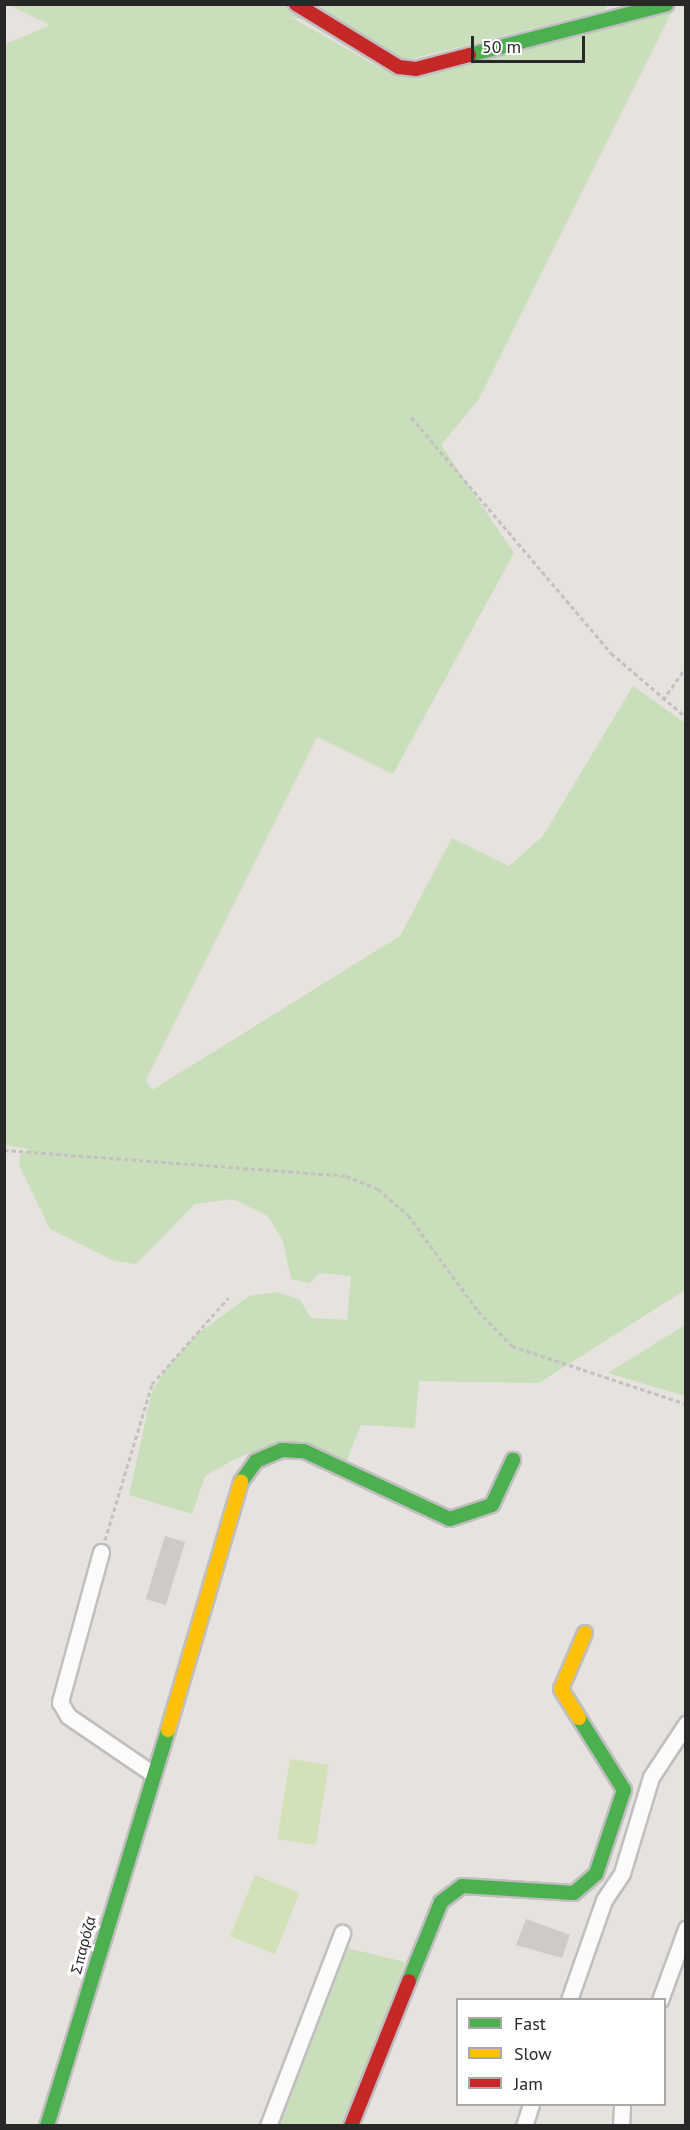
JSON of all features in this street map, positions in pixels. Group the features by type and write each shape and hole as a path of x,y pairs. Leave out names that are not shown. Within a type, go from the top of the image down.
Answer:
{"street":[{"path":"296,4 357,46 399,67 416,69 667,4"},
{"name":"Σπαρόζα","path":"47,2126 153,1774 162,1761 243,1474 256,1461 282,1450 304,1451 450,1519 492,1505 513,1460"},
{"path":"101,1552 60,1702 68,1716 153,1774"},
{"path":"351,2126 441,1902 462,1886 481,1885 574,1893 596,1874 624,1790 561,1689 585,1633"},
{"path":"570,1998 604,1900 622,1873 651,1777 686,1724"},
{"path":"661,1998 686,1929"},
{"path":"268,2126 342,1934"},
{"path":"524,2126 530,2106"},
{"path":"621,2126 622,2106"}],"path":[{"path":"411,417 611,653 663,700 686,717"},
{"path":"663,700 686,668"},
{"path":"4,1150 346,1176 378,1189 408,1215 478,1311 512,1346 686,1404"},
{"path":"101,1552 152,1384 228,1299"}],"green space":[{"path":"9,5 608,5 605,10 407,60 343,29 291,17 382,69 674,7 479,399 441,445 514,553 393,774 317,737 146,1080 152,1090 400,936 452,838 509,866 543,836 633,686 685,723 685,1290 539,1383 419,1381 415,1428 361,1425 345,1465 252,1452 233,1460 205,1476 192,1514 129,1495 152,1392 165,1370 196,1335 249,1296 277,1292 300,1300 311,1318 347,1320 351,1276 319,1273 310,1283 291,1279 283,1241 268,1216 233,1199 195,1204 136,1264 114,1261 50,1229 19,1165 20,1155 29,1149 5,1145 4,45 50,25"},
{"path":"685,1325 685,1396 608,1373"},
{"path":"290,1759 329,1765 316,1845 277,1839"},
{"path":"255,1875 300,1893 275,1954 230,1936"},
{"path":"347,1948 405,1962 345,2125 279,2126"}],"building":[{"path":"165,1536 185,1542 166,1605 146,1599"},
{"path":"526,1919 570,1935 562,1958 516,1945"}],"traffic: fast":[{"path":"469,55 667,4"},
{"path":"241,1482 256,1461 282,1450 304,1451 450,1519 492,1505 513,1460"},
{"path":"409,1981 441,1902 462,1886 574,1893 596,1874 624,1790 579,1718"},
{"path":"47,2126 168,1730"}],"traffic: slow":[{"path":"168,1730 241,1482"},
{"path":"579,1718 561,1689 585,1633"}],"traffic: jam":[{"path":"296,4 399,67 416,69 469,55"},
{"path":"351,2126 409,1981"}]}
